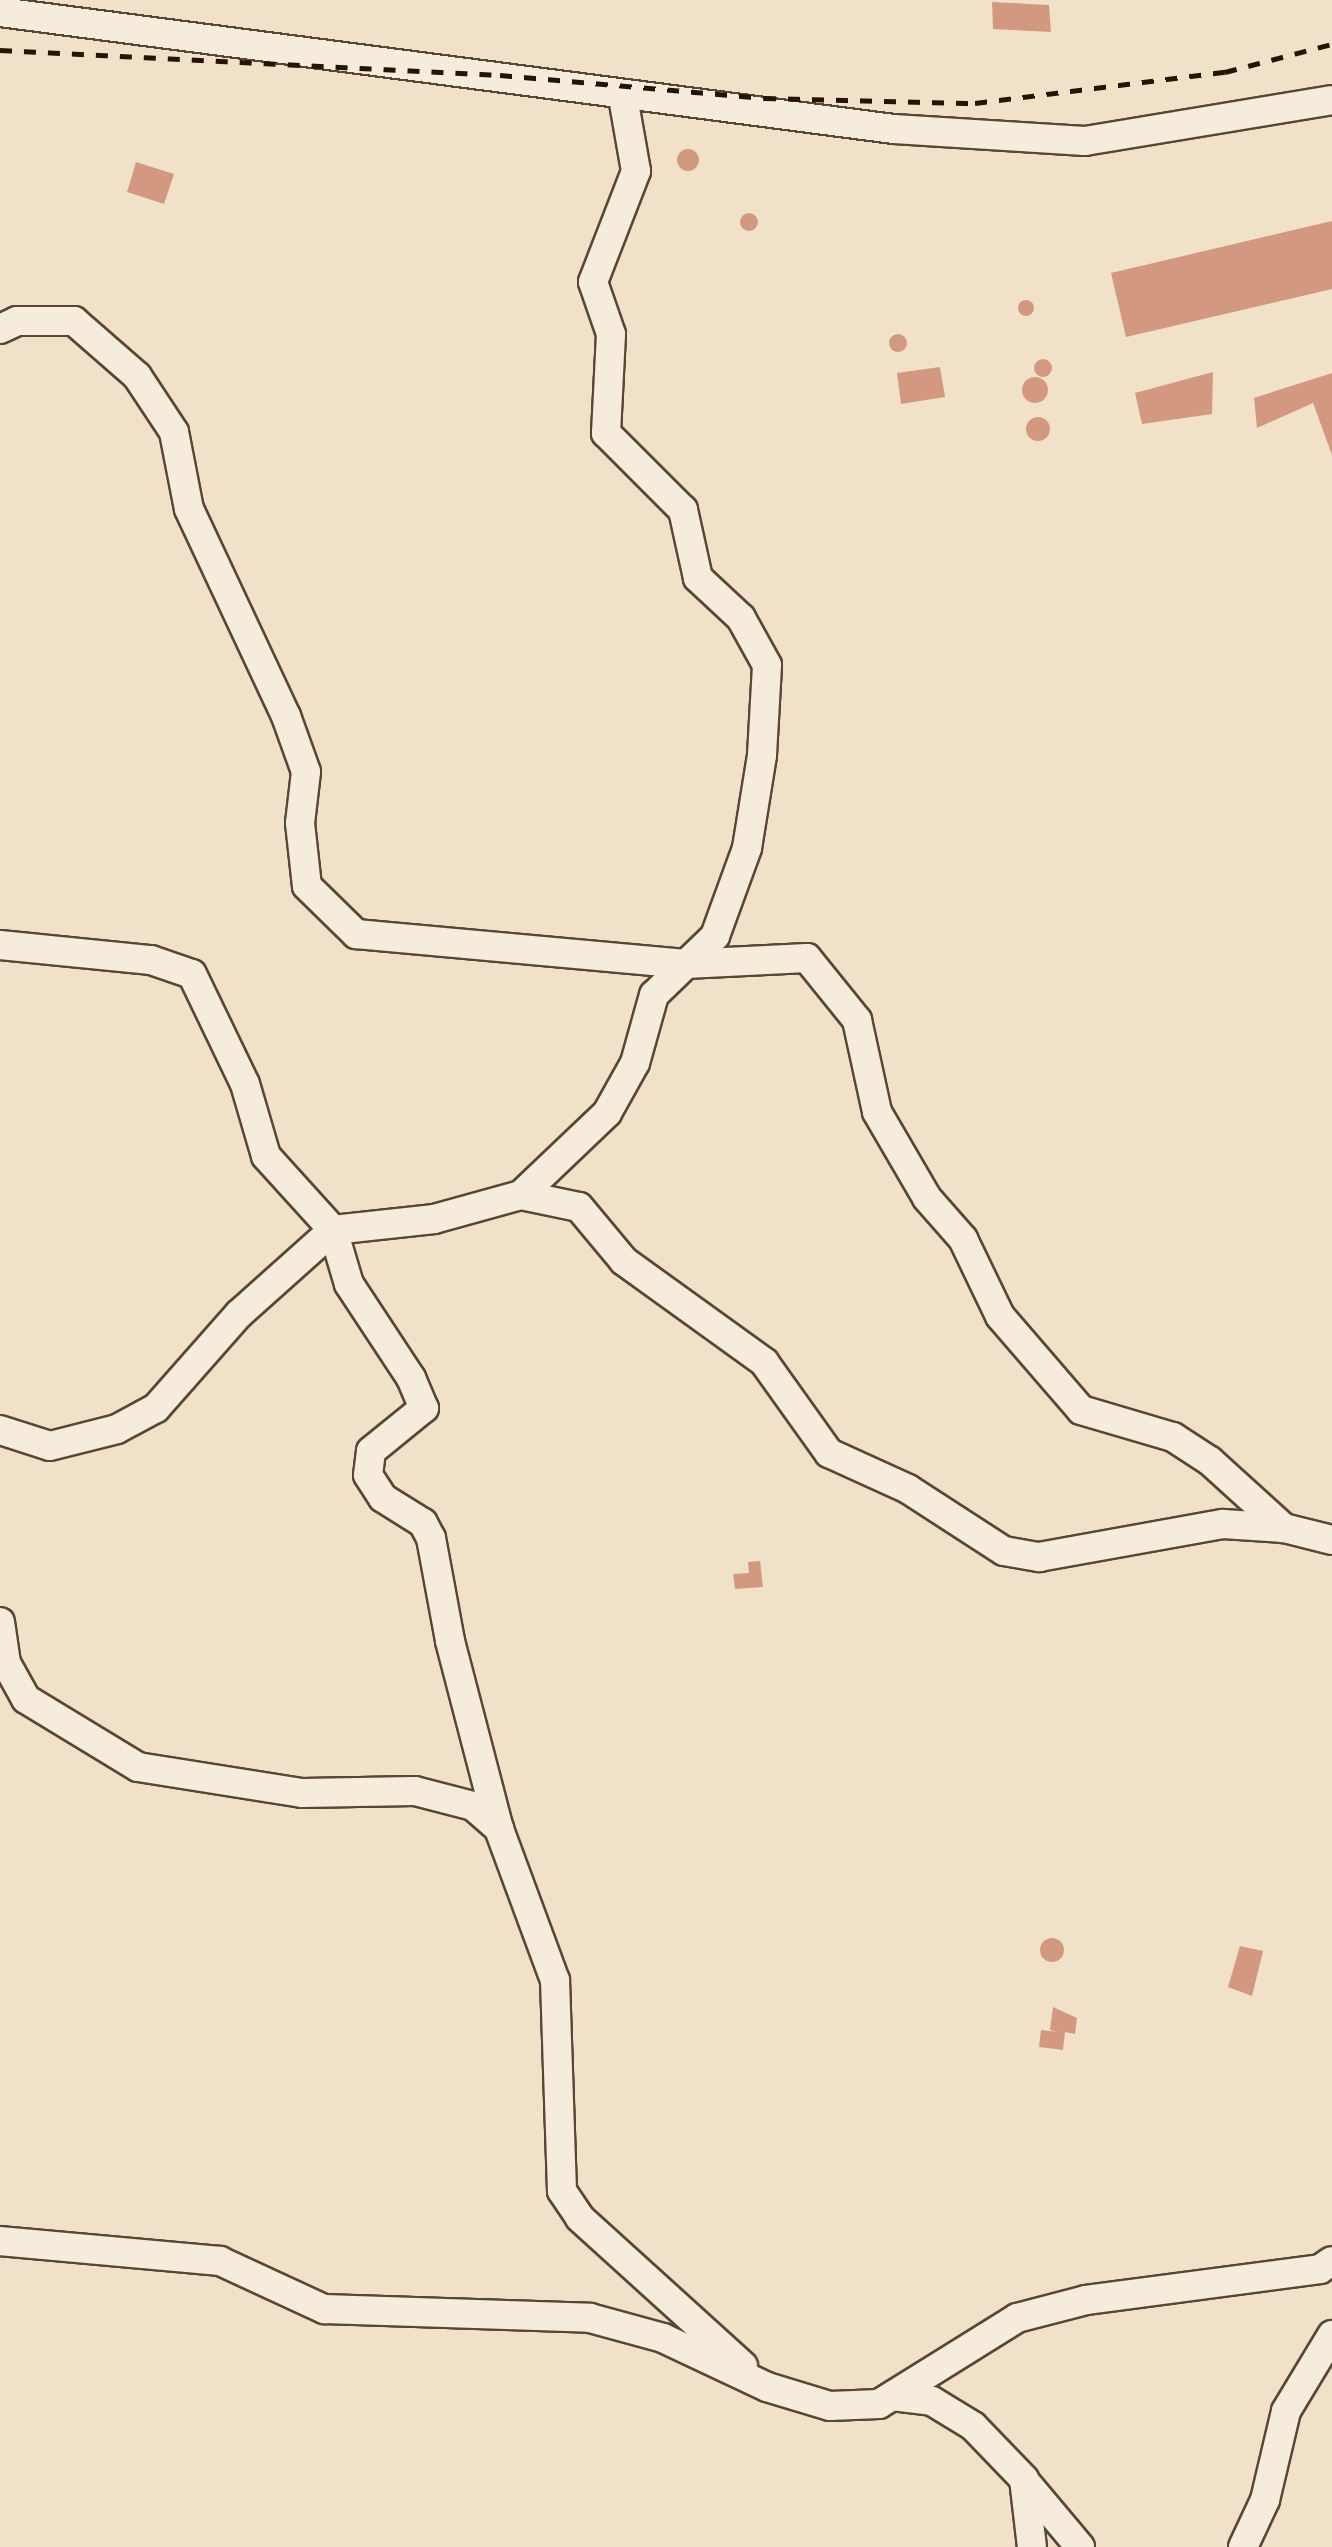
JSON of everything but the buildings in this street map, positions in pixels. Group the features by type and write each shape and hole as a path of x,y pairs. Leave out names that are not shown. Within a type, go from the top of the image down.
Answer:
{"street":[{"path":"0,12 623,97 729,104 894,129 1085,141 1332,100"},
{"path":"521,1195 607,1113 635,1063 654,995 715,936 747,848 762,755 767,665 741,618 698,578 682,510 606,433 611,334 593,282 636,171 623,97"},
{"path":"0,328 17,321 74,321 137,376 174,432 189,509 286,716 306,772 300,822 307,886 356,934 687,964 807,958 857,1020 877,1112 927,1198 962,1239 1000,1316 1081,1410 1173,1437 1210,1461 1284,1528"},
{"path":"0,946 151,960 192,974 245,1084 266,1156 333,1230 349,1284 411,1378 424,1408 371,1451 368,1475 383,1498 424,1523 431,1538 450,1641 499,1829 555,1980 562,2191 580,2218 767,2387"},
{"path":"0,1430 50,1446 117,1429 156,1408 239,1314 333,1230 434,1219 521,1195 579,1207 624,1261 741,1341 764,1362 829,1453 908,1489 1004,1551 1039,1557 1223,1524 1284,1528 1332,1540"},
{"path":"0,1622 6,1663 26,1699 138,1767 302,1793 415,1791 473,1806 499,1829"},
{"path":"0,2241 220,2261 324,2309 590,2318 663,2338 767,2387 830,2406 878,2404 1017,2318 1086,2300 1320,2269 1332,2261"},
{"path":"1243,2547 1265,2500 1290,2402 1332,2335"},
{"path":"892,2396 932,2401 973,2426 1024,2479 1080,2547"},
{"path":"1024,2479 1032,2547"}],"railway":[{"path":"0,50 500,75 764,98 975,103 1225,72 1332,44"}]}
